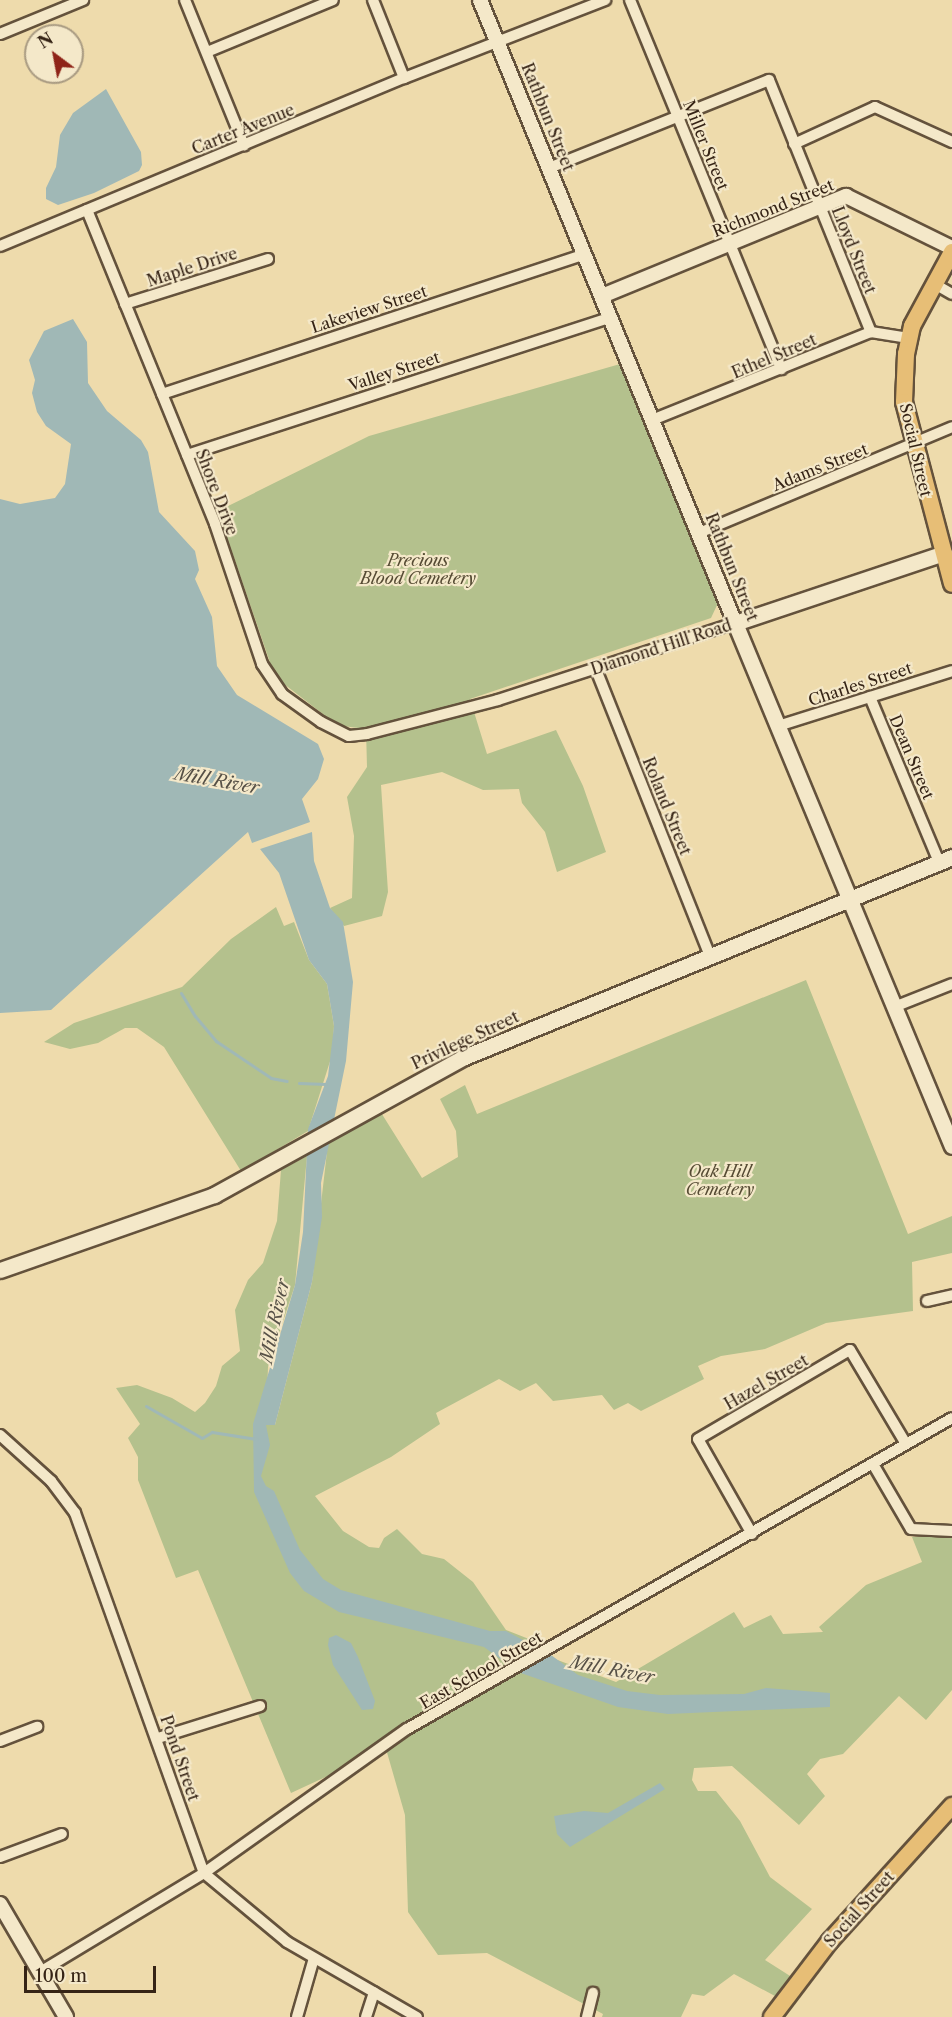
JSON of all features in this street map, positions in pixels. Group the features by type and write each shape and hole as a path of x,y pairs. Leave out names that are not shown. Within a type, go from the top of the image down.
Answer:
{"main road":[{"name":"Social Street","path":"952,250 924,299 909,338 904,402 912,445 948,551 952,584"},
{"name":"Diamond Hill Road","path":"735,623 948,551"},
{"name":"Rathbun Street","path":"735,623 952,1146"},
{"name":"Privilege Street","path":"0,1270 214,1195 462,1058 946,859"},
{"name":"Social Street","path":"772,2017 830,1941 952,1806"}],"street":[{"path":"0,34 82,0"},
{"path":"185,0 244,145"},
{"path":"207,52 333,0"},
{"path":"373,0 404,78"},
{"name":"Rathbun Street","path":"480,0 735,623"},
{"name":"Carter Avenue","path":"0,246 404,78 605,0"},
{"name":"Miller Street","path":"630,0 781,369"},
{"name":"Lloyd Street","path":"678,117 769,80 871,332"},
{"path":"794,144 874,107 952,142"},
{"path":"549,168 678,117"},
{"name":"Richmond Street","path":"602,296 846,196 952,250"},
{"name":"Shore Drive","path":"87,210 187,455 267,675 282,694 328,727 349,735 367,734"},
{"name":"Lakeview Street","path":"162,394 585,254"},
{"name":"Maple Drive","path":"125,304 268,259"},
{"path":"933,283 952,294"},
{"name":"Valley Street","path":"187,455 611,317"},
{"path":"871,332 909,338"},
{"name":"Ethel Street","path":"652,420 871,332"},
{"name":"Adams Street","path":"699,533 952,427"},
{"name":"Diamond Hill Road","path":"367,734 488,703 735,623"},
{"name":"Roland Street","path":"595,667 710,956"},
{"name":"Charles Street","path":"778,726 952,671"},
{"name":"Dean Street","path":"870,697 946,859"},
{"path":"894,1007 952,984"},
{"path":"927,1301 952,1295"},
{"name":"Hazel Street","path":"752,1534 698,1439 850,1350 906,1444"},
{"name":"East School Street","path":"40,1972 204,1873 349,1767 512,1670 952,1418"},
{"name":"Pond Street","path":"0,1436 51,1481 75,1513 158,1738 204,1873 257,1920 314,1958 417,2017"},
{"path":"873,1464 911,1529 952,1532"},
{"path":"158,1738 260,1706"},
{"path":"0,1741 37,1727"},
{"path":"0,1857 62,1834"},
{"path":"0,1904 4,1920 40,1972 66,2017"},
{"path":"297,2017 314,1958"},
{"path":"366,2017 374,1992"},
{"path":"587,2017 593,1993"}],"green space":[{"name":"Precious Blood Cemetery","path":"620,364 718,603 711,618 470,699 487,754 556,730 583,786 606,852 557,872 545,832 522,803 519,789 483,790 442,772 381,785 388,892 382,916 344,926 330,908 352,898 354,836 347,797 367,767 366,729 343,726 328,718 275,677 218,511 369,436"},
{"path":"276,907 284,926 294,922 309,960 327,984 334,1026 332,1055 308,1131 241,1171 164,1047 137,1028 125,1028 98,1043 70,1049 44,1042 74,1023 182,987 231,939"},
{"name":"Oak Hill Cemetery","path":"806,980 908,1234 952,1216 952,1253 912,1262 913,1311 826,1323 765,1349 721,1356 698,1366 704,1379 641,1411 628,1403 614,1410 602,1395 553,1401 536,1383 520,1391 499,1379 436,1413 440,1424 391,1457 315,1496 343,1531 369,1547 379,1548 384,1538 397,1529 422,1554 444,1559 473,1582 506,1630 534,1641 502,1660 518,1671 547,1656 616,1682 734,1612 744,1628 771,1615 783,1634 823,1632 819,1627 866,1585 922,1562 912,1537 952,1536 952,1690 926,1720 899,1696 843,1754 820,1759 807,1774 825,1796 799,1825 732,1766 694,1768 692,1780 698,1791 716,1791 740,1821 770,1877 812,1909 765,1960 798,1981 786,2002 734,1974 704,1996 692,1994 681,2017 602,2017 603,2014 487,1953 438,1955 408,1912 405,1815 386,1749 291,1793 198,1570 176,1578 138,1480 138,1457 128,1438 140,1424 116,1388 137,1385 172,1398 195,1412 205,1403 216,1386 222,1366 240,1351 235,1310 248,1280 263,1263 277,1221 281,1170 307,1156 295,1285 268,1367 266,1425 275,1425 312,1282 328,1143 380,1111 422,1178 458,1157 456,1131 440,1099 465,1085 477,1114"}],"water":[{"path":"106,89 141,152 142,165 139,171 94,193 58,205 46,199 46,188 56,167 60,135 73,113"},
{"name":"Mill River","path":"73,319 87,342 88,383 107,411 141,440 148,452 159,512 195,551 199,570 195,579 212,617 217,666 237,695 318,744 324,759 318,779 302,799 310,822 252,843 248,832 51,1010 0,1013 0,499 20,504 55,498 65,484 71,444 46,426 37,412 32,393 35,380 29,360 44,331"},
{"path":"312,832 314,861 330,908 343,922 353,982 346,1061 321,1183 322,1217 312,1282 275,1425 266,1425 270,1445 261,1476 266,1486 274,1491 300,1550 323,1579 341,1590 490,1631 506,1631 551,1655 578,1675 627,1691 660,1695 744,1694 766,1688 830,1693 830,1707 668,1714 618,1707 518,1672 484,1647 339,1612 304,1591 290,1573 254,1492 253,1424 295,1285 303,1232 308,1129 328,1076 334,1026 327,984 309,960 279,873 260,849"},
{"path":"336,1635 351,1643 358,1657 375,1701 373,1709 362,1710 333,1665 328,1645 329,1638"},
{"path":"660,1783 665,1789 570,1847 557,1834 554,1816 584,1811 608,1813"}],"waterway":[{"path":"181,993 195,1016 216,1041 271,1078 287,1081"},
{"path":"299,1083 326,1084"},
{"path":"146,1406 202,1438 212,1432 256,1439"}]}
